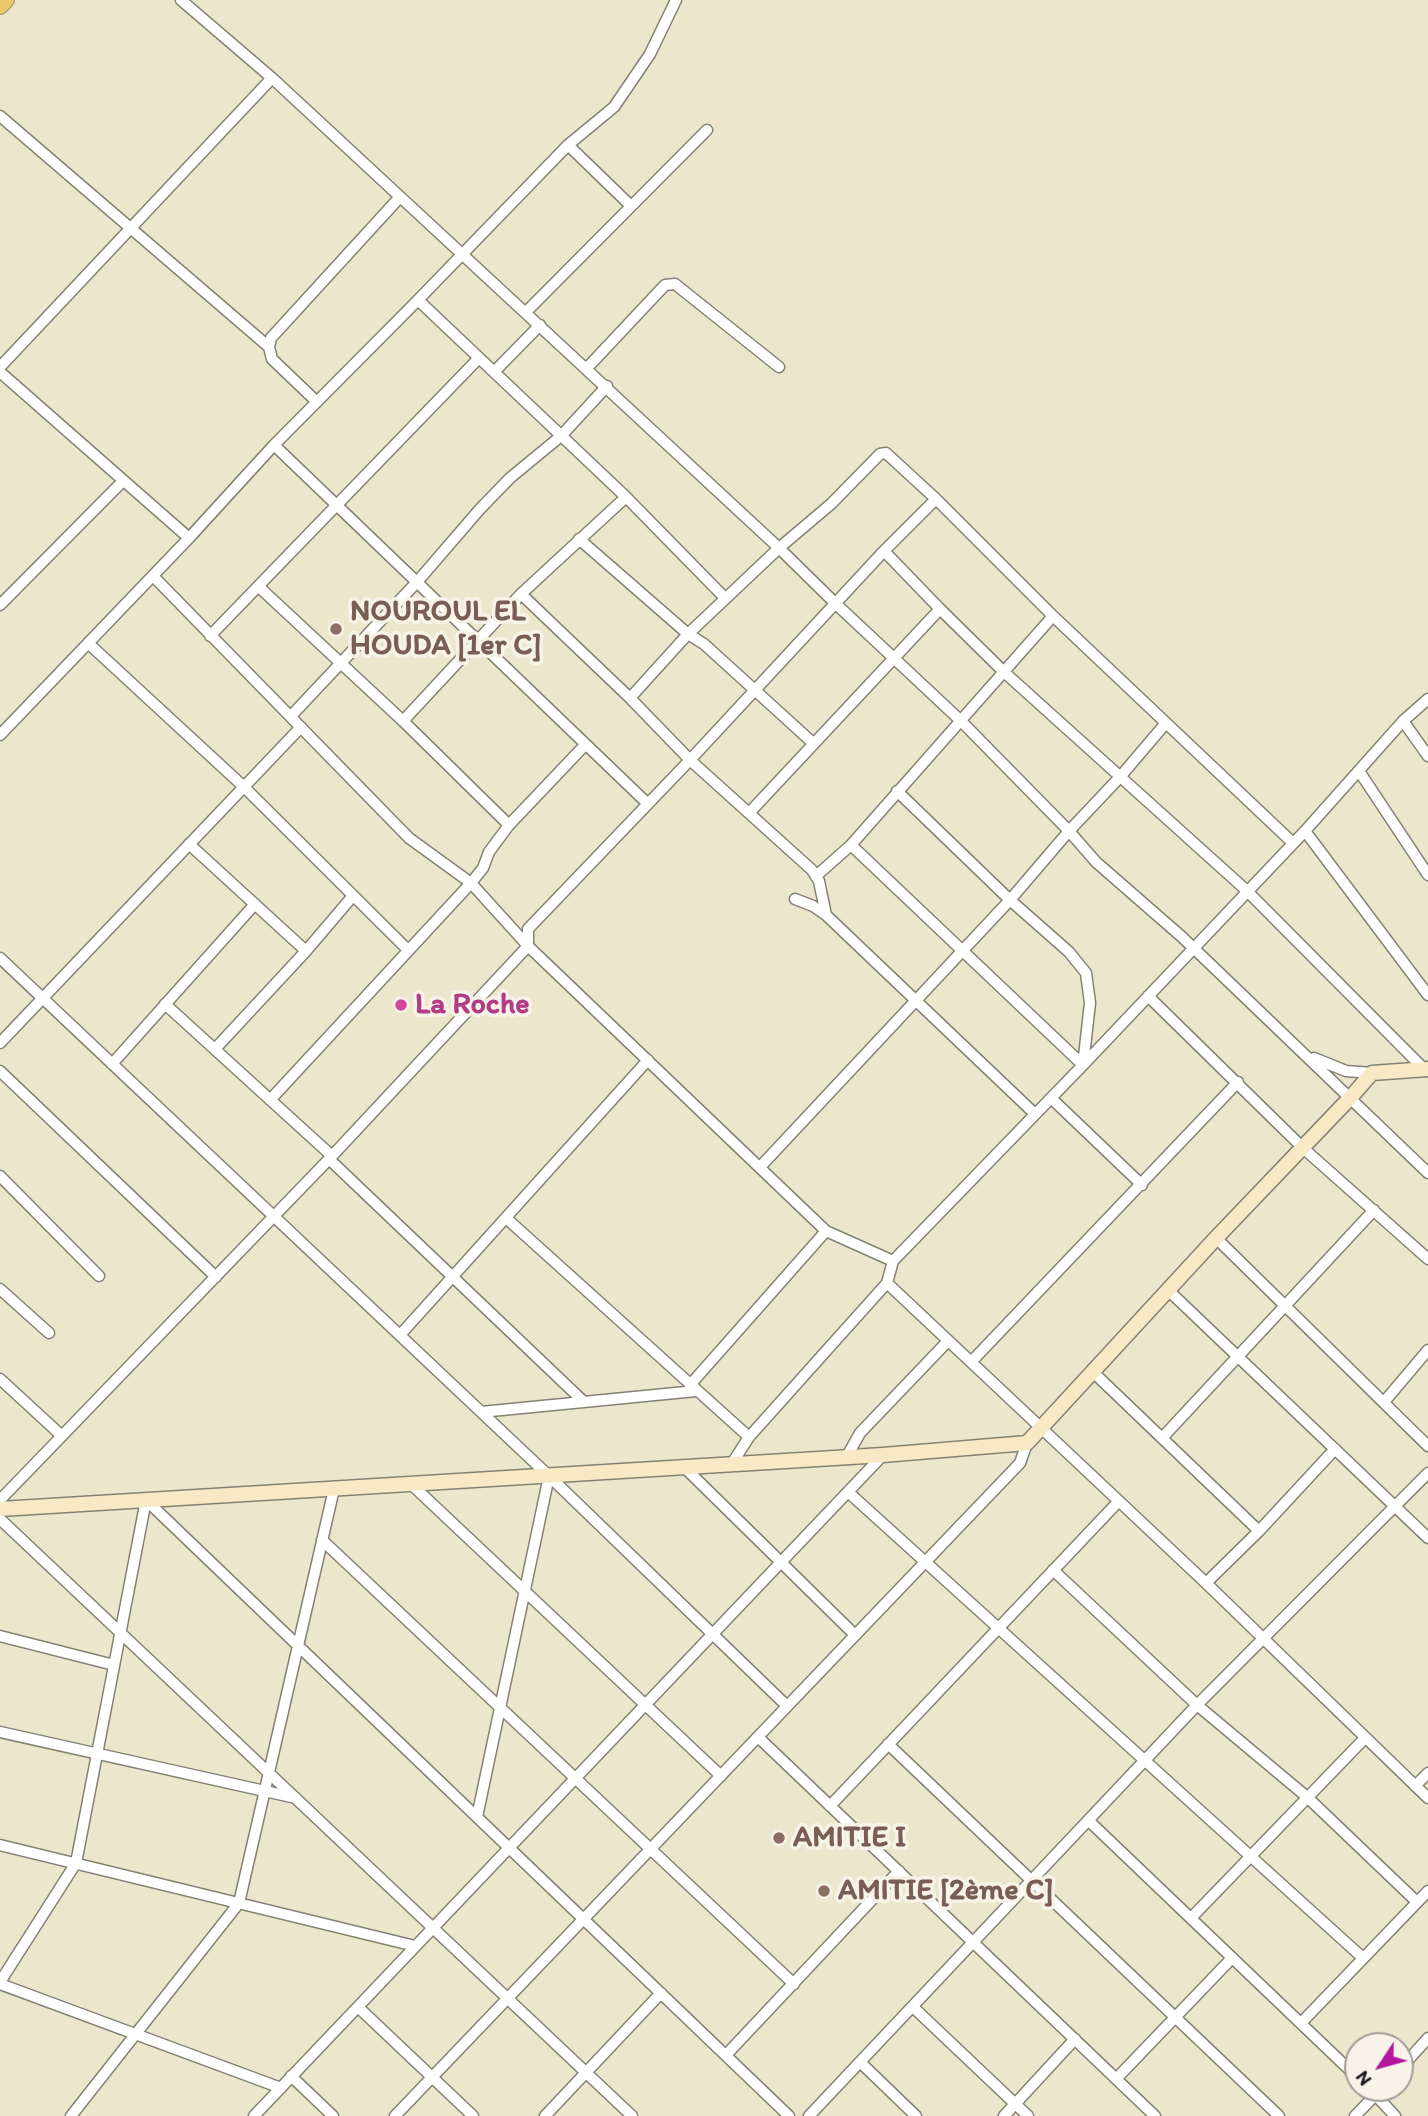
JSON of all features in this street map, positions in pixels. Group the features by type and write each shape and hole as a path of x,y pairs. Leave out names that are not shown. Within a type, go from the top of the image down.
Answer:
{"main road":[{"path":"0,6 6,0"}],"street":[{"path":"181,0 272,78 607,386 961,720 1096,862 1193,948 1428,1173"},
{"path":"0,735 274,445 568,145 614,107 650,54 676,0"},
{"path":"189,538 0,369 272,78"},
{"path":"0,116 269,347"},
{"path":"526,312 707,130"},
{"path":"568,145 631,206"},
{"path":"317,402 272,359 269,347 271,338 400,197"},
{"path":"587,368 666,285 675,284 779,367"},
{"path":"418,300 626,498 724,598"},
{"path":"494,372 540,325"},
{"path":"210,636 479,358"},
{"path":"291,716 341,666 503,486 561,436 607,386"},
{"path":"274,445 648,804"},
{"path":"630,698 724,598 831,504 880,454 886,453 1053,616 1293,843"},
{"path":"0,605 124,481"},
{"path":"403,721 521,594 626,498"},
{"path":"0,1500 330,1158 528,946 528,929 936,499"},
{"path":"579,539 688,634 704,644 813,743"},
{"path":"884,551 1004,672 1247,890 1427,1071"},
{"path":"153,576 409,838 471,883 528,946 826,1231 892,1261"},
{"path":"259,587 403,721 509,825"},
{"path":"521,594 630,698 690,760 812,870 820,881 825,915"},
{"path":"748,813 940,609"},
{"path":"816,876 851,845 1053,616"},
{"path":"88,643 244,787 408,950"},
{"path":"732,1465 749,1437 887,1283 892,1261 1083,1065 1305,831 1403,722 1428,699"},
{"path":"1403,722 1428,756"},
{"path":"760,1167 1010,900 1166,723"},
{"path":"0,1043 301,727"},
{"path":"270,1100 471,883 509,825 585,745"},
{"path":"1359,771 1428,875"},
{"path":"897,791 1010,900 1069,952 1086,973 1090,1003 1083,1065"},
{"path":"1305,831 1428,995"},
{"path":"189,844 306,951"},
{"path":"851,845 1083,1065"},
{"path":"215,1049 352,897"},
{"path":"795,899 813,906 825,915 1035,1114"},
{"path":"112,1064 255,904"},
{"path":"0,958 549,1476 787,1706"},
{"path":"1148,996 1303,1148 1428,1259"},
{"path":"165,1004 270,1100 584,1402"},
{"path":"1300,1050 1325,1064 1346,1071 1427,1071"},
{"path":"400,1335 648,1060"},
{"path":"0,1071 216,1277"},
{"path":"395,2116 1020,1463 1027,1443 1040,1428 1371,1073"},
{"path":"972,1361 1238,1082"},
{"path":"1051,1098 1142,1185"},
{"path":"0,1177 99,1276"},
{"path":"1162,1438 1374,1210"},
{"path":"506,1218 749,1437"},
{"path":"481,1412 693,1388 826,1231"},
{"path":"1216,1238 1428,1446"},
{"path":"887,1283 1206,1583 1428,1798"},
{"path":"0,1289 50,1333"},
{"path":"1168,1290 1428,1538"},
{"path":"846,1458 860,1433 948,1340"},
{"path":"1384,1402 1428,1350"},
{"path":"1093,1372 1259,1531"},
{"path":"0,1379 62,1436"},
{"path":"0,1509 846,1458 1027,1443"},
{"path":"1206,1583 1259,1531 1335,1449"},
{"path":"254,2116 883,1455"},
{"path":"684,1467 855,1635"},
{"path":"809,2116 1197,1705 1428,1473"},
{"path":"477,1817 549,1476"},
{"path":"411,1484 721,1776"},
{"path":"71,2116 239,1903 334,1489"},
{"path":"848,1492 1363,1958"},
{"path":"146,1500 76,1863 0,1983 281,2088"},
{"path":"146,1500 789,2116"},
{"path":"830,1806 1118,1502"},
{"path":"0,1519 632,2116"},
{"path":"323,1540 794,1984"},
{"path":"1054,1570 1197,1705 1307,1797 1417,1902"},
{"path":"0,1636 114,1665"},
{"path":"0,1732 296,1798"},
{"path":"758,1737 1155,2116"},
{"path":"1191,1918 1365,1738"},
{"path":"888,1744 1279,2116"},
{"path":"1415,1786 1428,1773"},
{"path":"1089,1821 1344,2064"},
{"path":"0,1845 415,1946"},
{"path":"726,2055 899,1871"},
{"path":"1301,2023 1428,1891"},
{"path":"1116,2079 1232,1958"},
{"path":"545,2116 661,1993"},
{"path":"358,2007 473,2116"},
{"path":"912,2007 1028,2116"},
{"path":"1414,2053 1428,2038"},
{"path":"1004,2116 1075,2039"},
{"path":"860,2062 916,2116"},
{"path":"291,2076 333,2116"},
{"path":"1355,2116 1366,2102"},
{"path":"1384,2102 1395,2116"}],"place":[{"name":"NOUROUL EL HOUDA [1er C]","path":"336,629"},
{"name":"La Roche","path":"401,1005"},
{"name":"AMITIE I","path":"779,1838"},
{"name":"AMITIE [2ème C]","path":"824,1891"}]}
